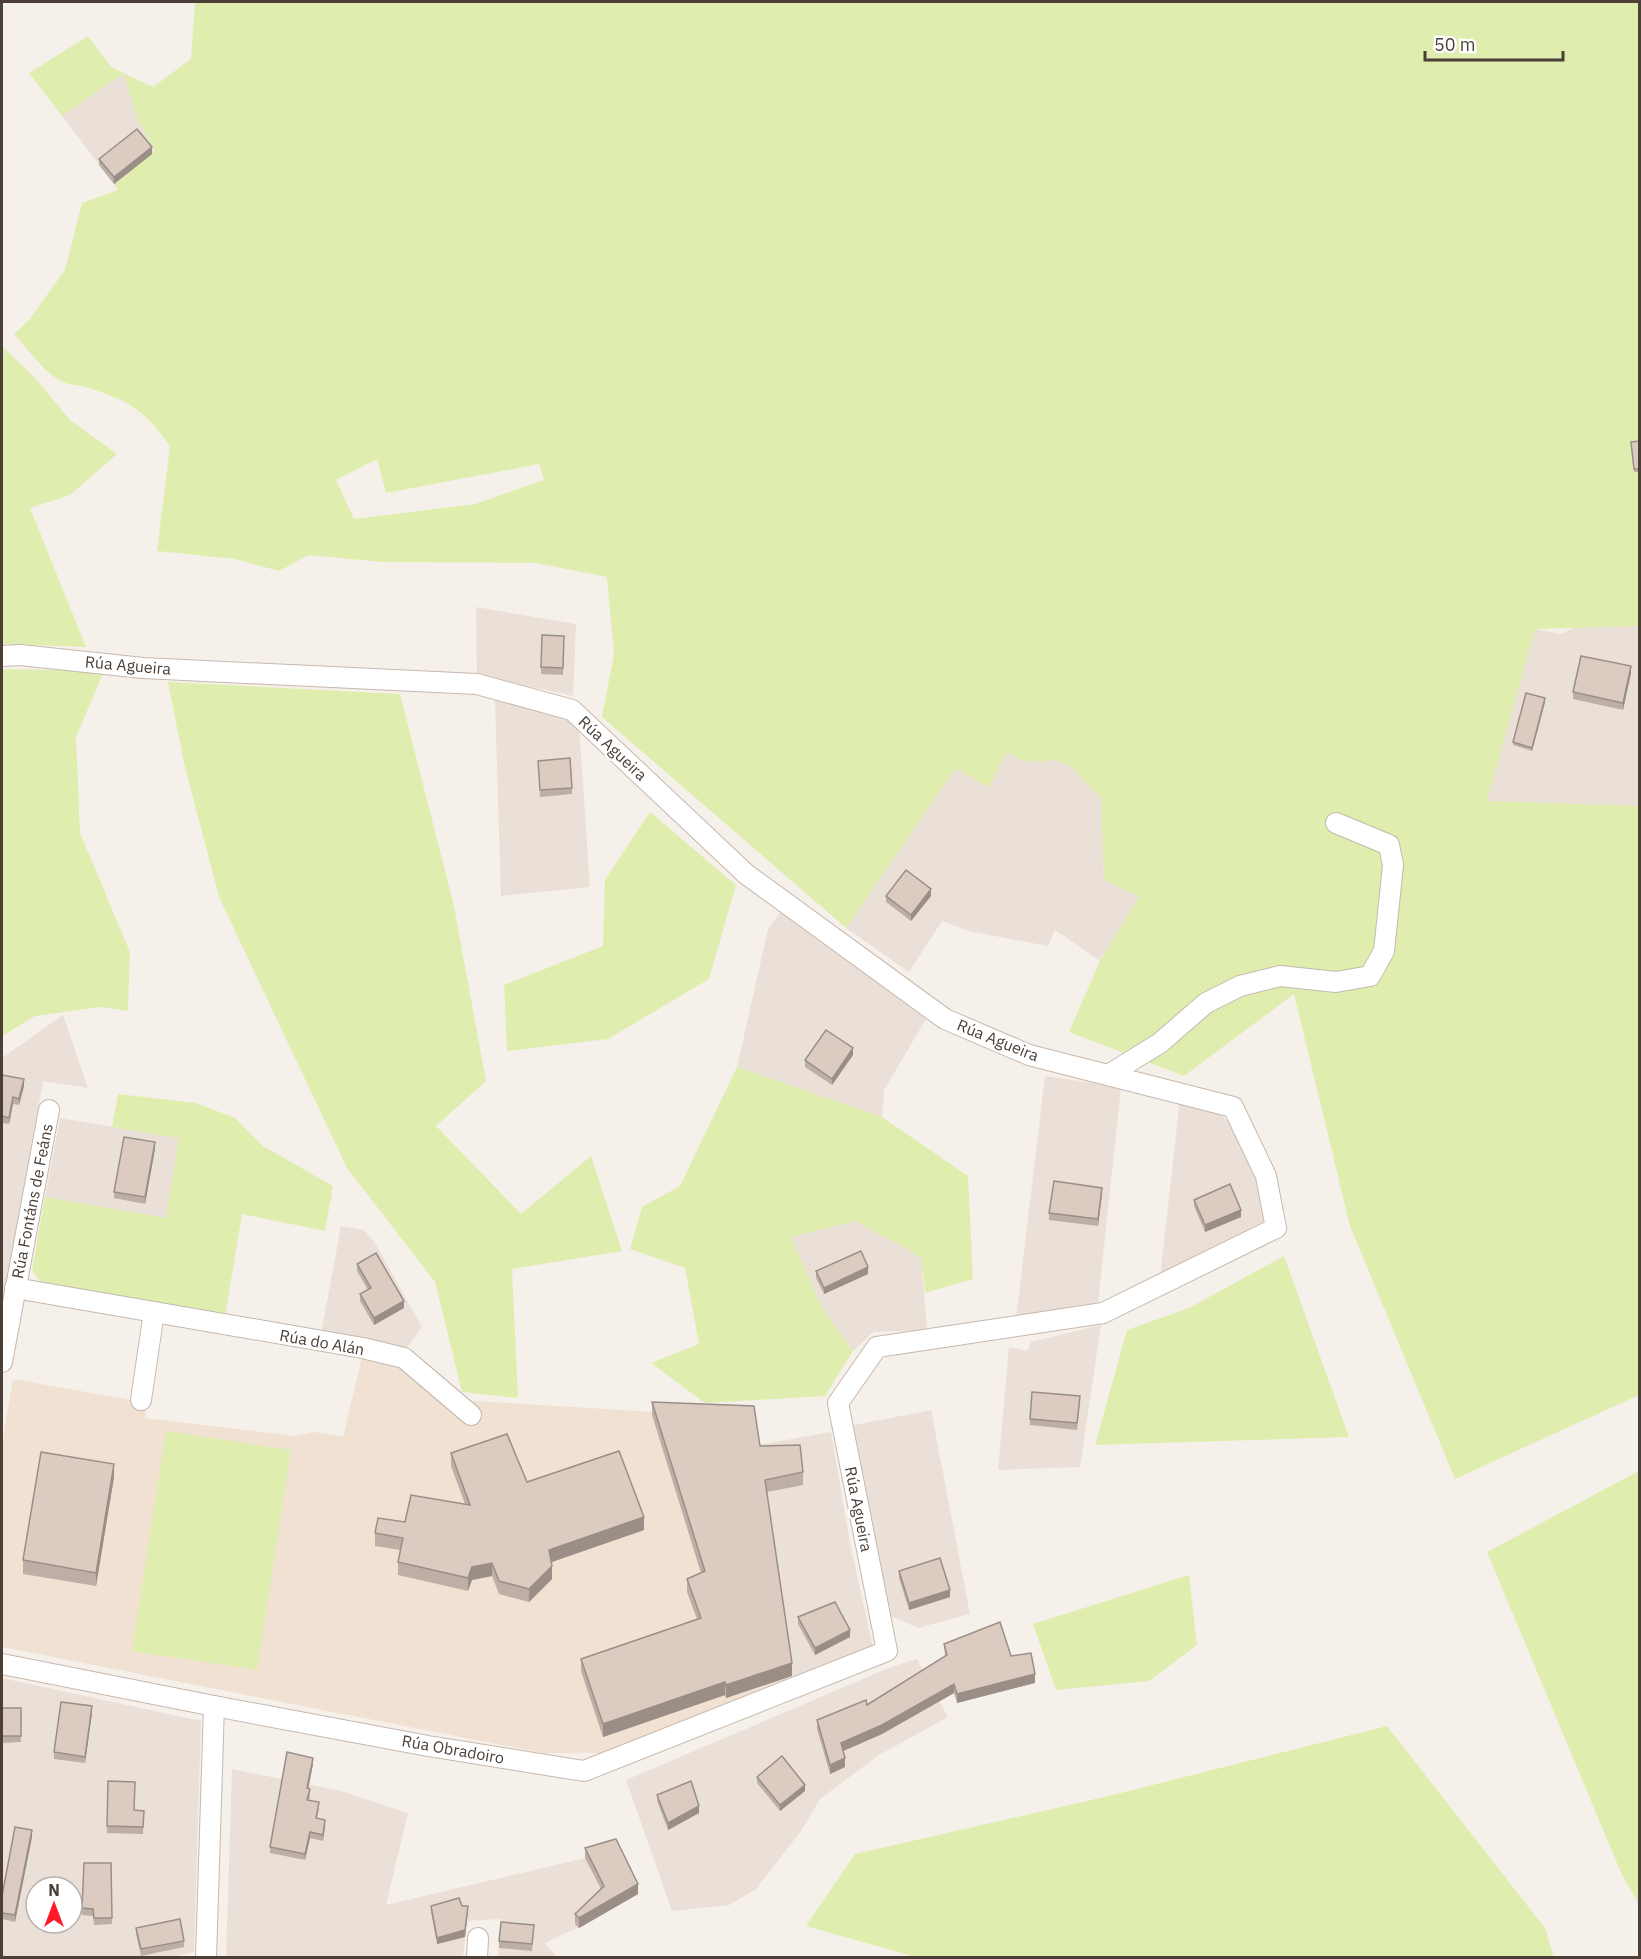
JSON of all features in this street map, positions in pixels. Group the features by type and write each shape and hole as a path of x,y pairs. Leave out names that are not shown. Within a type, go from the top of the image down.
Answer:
{"street":[{"name":"Rúa Agueira","path":"2,656 20,655 143,668 477,684 572,710 747,874 945,1019 1029,1055 1233,1107 1266,1176 1276,1228 1103,1313 876,1347 838,1403 887,1651"},
{"path":"1108,1075 1160,1043 1206,1003 1240,986 1280,976 1336,982 1370,976 1384,951 1393,866 1389,845 1336,823"},
{"name":"Rúa Fontáns de Feáns","path":"2,1362 49,1110"},
{"name":"Rúa do Alán","path":"15,1288 363,1348 404,1358 471,1415"},
{"path":"141,1400 154,1312"},
{"name":"Rúa Obradoiro","path":"2,1665 417,1744 584,1771 887,1651"},
{"path":"206,1958 214,1706"}],"shaded area":[{"path":"124,73 138,121 155,150 114,184 62,116"},
{"path":"476,607 576,624 573,696 477,675"},
{"path":"1586,620 1639,626 1639,806 1486,801 1535,629 1562,634"},
{"path":"495,700 570,720 579,725 590,887 501,896"},
{"path":"1007,752 1035,762 1055,760 1069,765 1101,798 1104,880 1139,896 1100,961 1055,930 1048,946 968,931 942,921 909,972 846,928 955,769"},
{"path":"783,908 929,1014 884,1090 882,1117 737,1067 768,929"},
{"path":"63,1015 88,1088 43,1081 2,1309 2,1058"},
{"path":"1045,1076 1121,1087 1098,1303 1016,1319"},
{"path":"1180,1100 1220,1114 1241,1134 1268,1208 1265,1224 1160,1278"},
{"path":"60,1118 180,1138 166,1218 45,1197"},
{"path":"855,1221 921,1257 927,1330 873,1332 853,1351 822,1308 791,1237"},
{"path":"341,1226 364,1230 375,1243 422,1327 406,1349 321,1334"},
{"path":"1101,1325 1080,1467 998,1470 1009,1347 1027,1351 1031,1342"},
{"path":"362,1357 393,1360 458,1400 754,1418 792,1677 613,1753 542,1753 2,1647 2,1443 13,1379 148,1403 145,1418 295,1436 314,1432 343,1437"},
{"path":"931,1410 970,1614 918,1628 889,1615 850,1426"},
{"path":"831,1432 850,1543 873,1647 792,1677 758,1445"},
{"path":"917,1659 948,1717 879,1755 820,1799 801,1831 756,1889 729,1905 672,1911 626,1780 891,1667"},
{"path":"2,1678 201,1721 194,1952 169,1958 2,1957"},
{"path":"232,1769 341,1791 408,1813 386,1905 616,1849 638,1894 585,1924 545,1943 557,1957 498,1957 501,1919 467,1921 463,1957 226,1958"}],"green space":[{"path":"195,2 1639,2 1639,626 1535,629 1487,801 1639,806 1639,1395 1455,1479 1350,1226 1294,994 1184,1076 1069,1032 1100,961 1139,896 1104,880 1101,798 1069,765 1055,760 1035,762 1021,760 1007,752 989,787 955,769 846,928 602,717 614,654 607,577 536,563 382,562 309,555 279,571 235,559 157,551 170,446 152,423 125,402 86,387 65,383 53,376 14,334 29,320 65,270 82,203 118,190 114,184 155,150 138,121 124,73 153,87 191,59","holes":["377,459 386,493 539,464 544,480 475,504 354,519 336,480"]},
{"path":"88,36 111,67 124,73 62,116 29,73"},
{"path":"2,346 35,378 70,420 117,454 70,495 30,508 86,647 2,644"},
{"path":"2,669 104,671 76,737 80,833 130,952 128,1011 100,1007 35,1016 2,1036"},
{"path":"168,682 400,694 454,906 486,1081 436,1126 521,1214 591,1156 622,1251 512,1269 518,1398 462,1392 435,1282 347,1168 219,897 184,763"},
{"path":"650,812 736,885 709,979 608,1039 507,1051 504,985 603,946 605,880"},
{"path":"737,1067 882,1117 968,1176 973,1279 925,1293 921,1257 855,1221 791,1237 822,1308 853,1351 825,1396 705,1403 651,1363 699,1344 685,1268 630,1249 642,1207 680,1186"},
{"path":"118,1094 196,1103 235,1118 263,1146 333,1186 325,1231 242,1214 225,1317 40,1282 32,1270 45,1197 166,1218 179,1138 112,1127"},
{"path":"1284,1256 1349,1437 1095,1445 1127,1330 1189,1308"},
{"path":"166,1431 291,1450 257,1670 132,1651"},
{"path":"1639,1471 1639,1904 1622,1875 1487,1552"},
{"path":"1189,1575 1197,1645 1149,1681 1056,1690 1033,1624"},
{"path":"1387,1726 1545,1928 1554,1957 919,1958 806,1926 855,1854 1117,1794"}],"building":[{"path":"137,129 152,147 114,177 99,159"},
{"path":"1640,441 1640,469 1634,469 1631,442"},
{"path":"542,635 564,636 563,668 541,667"},
{"path":"1581,656 1631,666 1623,703 1573,692"},
{"path":"1526,693 1545,698 1532,748 1513,742"},
{"path":"570,758 572,788 540,790 538,761"},
{"path":"906,870 931,889 911,915 886,896"},
{"path":"826,1030 853,1048 832,1079 805,1060"},
{"path":"2,1075 24,1079 19,1099 13,1097 9,1118 2,1116"},
{"path":"124,1137 155,1142 145,1197 114,1192"},
{"path":"1054,1181 1102,1188 1098,1219 1049,1213"},
{"path":"1230,1184 1241,1210 1205,1225 1194,1200"},
{"path":"861,1251 868,1267 824,1288 816,1271"},
{"path":"376,1253 404,1301 374,1318 360,1294 371,1288 357,1264"},
{"path":"1032,1392 1080,1396 1077,1423 1030,1419"},
{"path":"652,1402 754,1406 760,1446 800,1445 803,1472 765,1480 792,1663 726,1685 725,1682 603,1724 581,1659 701,1618 687,1579 705,1571"},
{"path":"507,1434 527,1482 619,1451 644,1517 549,1550 552,1566 529,1589 499,1581 492,1563 472,1567 468,1578 398,1562 403,1538 375,1533 378,1518 405,1522 411,1495 470,1505 451,1453"},
{"path":"41,1452 114,1464 96,1573 23,1560"},
{"path":"940,1558 950,1590 909,1603 899,1571"},
{"path":"835,1602 850,1630 815,1648 798,1617"},
{"path":"1000,1622 1011,1656 1031,1653 1035,1674 957,1694 954,1684 882,1725 841,1743 845,1758 830,1765 817,1720 866,1700 867,1705 947,1655 944,1644"},
{"path":"61,1702 92,1706 85,1757 54,1752"},
{"path":"2,1708 21,1708 21,1736 2,1736"},
{"path":"287,1752 313,1758 307,1800 319,1802 316,1818 325,1820 323,1835 310,1832 305,1854 270,1847"},
{"path":"782,1756 805,1785 780,1805 757,1777"},
{"path":"108,1781 135,1782 134,1810 144,1811 143,1827 107,1826"},
{"path":"691,1781 699,1806 668,1823 657,1795"},
{"path":"15,1827 32,1830 15,1915 2,1913 2,1896"},
{"path":"616,1839 638,1884 579,1918 575,1914 604,1886 585,1848"},
{"path":"84,1863 111,1863 112,1918 94,1918 93,1909 84,1908"},
{"path":"459,1898 462,1906 468,1906 465,1930 437,1938 431,1906"},
{"path":"180,1919 184,1941 141,1949 136,1928"},
{"path":"501,1922 534,1925 532,1944 499,1941"}]}
